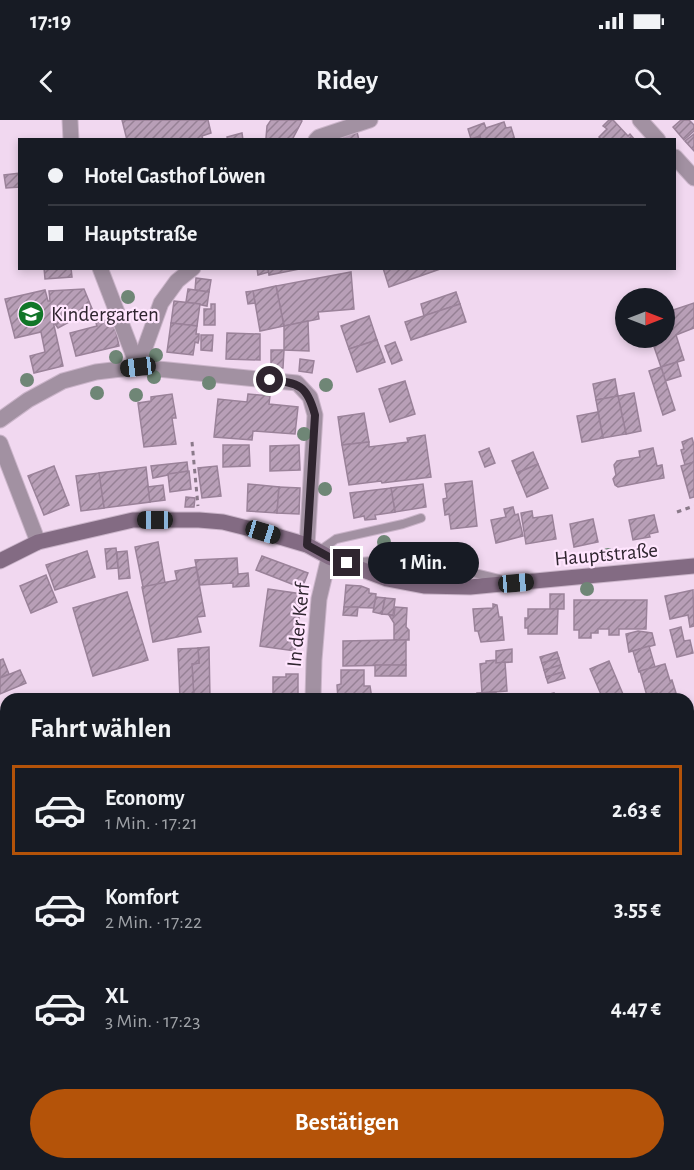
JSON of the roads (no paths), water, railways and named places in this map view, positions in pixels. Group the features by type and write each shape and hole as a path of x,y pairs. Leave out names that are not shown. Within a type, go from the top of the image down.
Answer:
{"street":[{"path":"70,120 71,138"},
{"path":"318,138 370,120"},
{"path":"640,120 656,138"},
{"path":"676,159 694,178"},
{"path":"101,270 138,367"},
{"path":"138,367 161,303 177,281 191,270"},
{"path":"0,420 28,400 63,381 96,372 138,367"},
{"name":"In der Kerf","path":"138,367 297,383 310,397 315,415 319,599 313,693"},
{"path":"0,442 38,542"},
{"name":"Hauptstraße","path":"0,561 38,542 134,520 199,520 223,522 318,551 387,579 424,586 470,587 694,566"}],"lane":[{"path":"318,551 336,539 421,518"},
{"path":"347,563 377,559 419,562 448,566 516,583"}],"place":[{"name":"Kindergarten","path":"31,314"}]}
